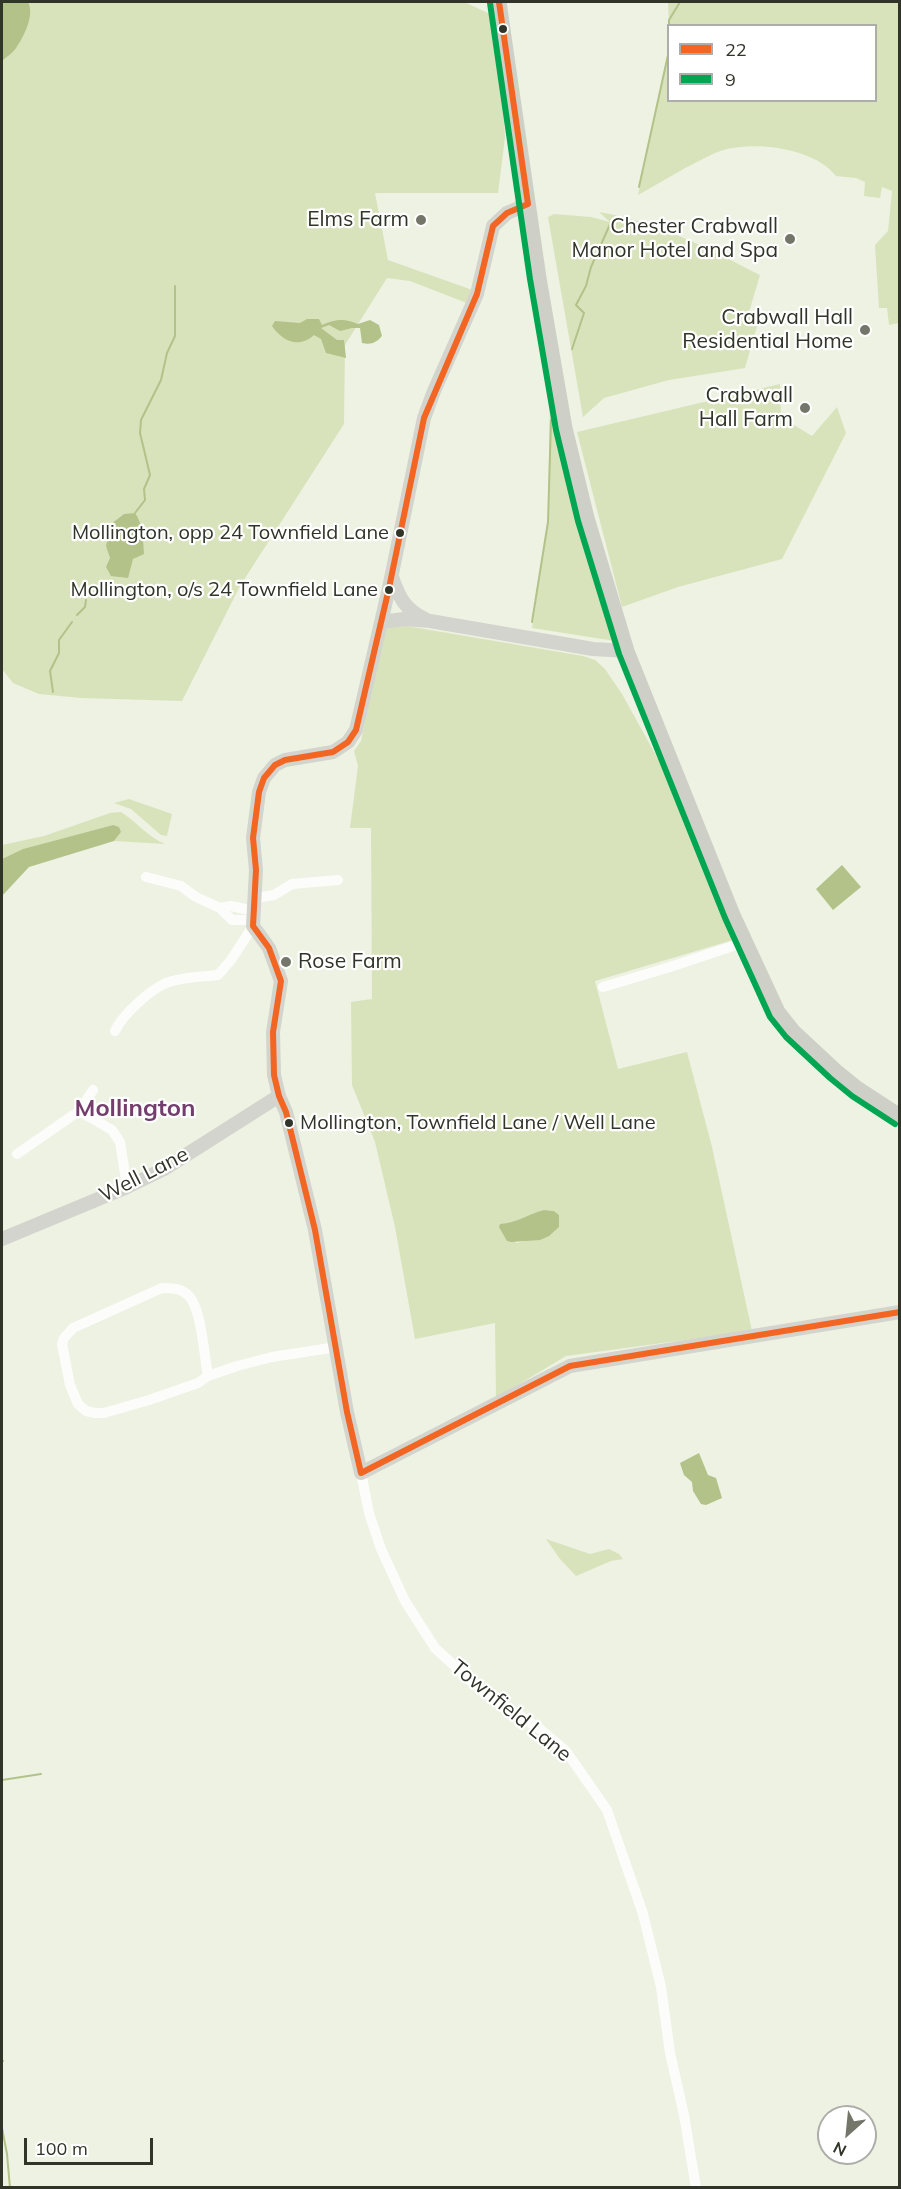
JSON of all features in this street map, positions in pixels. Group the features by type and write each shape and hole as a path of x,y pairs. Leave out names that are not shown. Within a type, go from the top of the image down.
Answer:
{"main road":[{"path":"500,2 539,278 566,429 587,518 627,651 733,915 778,1012 793,1030 843,1077 900,1116"}],"street":[{"path":"254,914 255,809 264,778 275,765 285,760 321,756 333,752 348,742 356,730 392,577 424,418 478,292 493,226 507,213 528,204"},
{"path":"392,577 398,596 406,608 430,621"},
{"path":"381,622 404,619 430,621 593,650 627,651"},
{"path":"146,876 164,886 181,886 196,897 220,908 232,920 254,914"},
{"path":"115,1031 119,1021 164,984 218,975 254,914 274,895 292,884 338,880"},
{"name":"Townfield Lane","path":"254,914 281,981 273,1032 274,1074 279,1096 286,1112 315,1230 347,1412 369,1513 381,1549 405,1601 435,1648 482,1691 540,1729 566,1751 607,1810 643,1914 661,1987 670,2053 696,2187"},
{"path":"603,987 745,942"},
{"path":"17,1154 79,1111 93,1090"},
{"name":"Well Lane","path":"2,1239 127,1187 164,1169 279,1096"},
{"path":"79,1111 112,1130 120,1142 127,1187"},
{"path":"208,1376 198,1317 193,1302 188,1295 172,1288 162,1288 73,1328 62,1344 70,1385 78,1404 86,1411 95,1413 104,1413 149,1400 198,1383 208,1376 272,1357 337,1347"},
{"path":"361,1473 570,1366 900,1312"}],"shaded area":[{"path":"2,2 464,2 490,14 501,84 505,137 498,193 375,193 388,260 478,292 472,305 410,281 387,278 345,345 344,424 240,586 182,701 81,698 39,694 13,683 2,669"},
{"path":"2,2 28,2 30,13 28,25 19,43 13,52 2,61"},
{"path":"668,2 899,2 899,323 889,325 887,308 879,308 875,245 888,231 892,191 882,187 880,198 864,196 865,182 856,178 836,176 826,166 797,152 762,146 729,149 715,153 638,195 667,60 667,102 877,102 877,24 669,24"},
{"path":"599,212 621,216 662,229 760,275 749,312 760,316 745,368 669,380 604,398 583,417 548,217 554,214 591,217 610,222"},
{"path":"307,319 319,319 322,325 340,320 358,324 370,320 379,325 382,336 373,343 365,344 362,343 360,328 340,331 329,325 321,328 337,340 344,340 346,358 326,353 321,339 314,335 303,342 291,341 281,336 272,326 275,321 300,323"},
{"path":"780,384 781,417 812,436 837,407 846,433 782,559 678,587 622,607 577,432"},
{"path":"550,387 573,496 615,641 532,628 548,522"},
{"path":"135,513 141,527 144,554 133,559 128,578 111,576 106,567 110,558 106,546 111,524 124,514"},
{"path":"393,625 401,625 583,656 595,660 605,669 622,694 663,768 700,853 733,940 595,981 618,1069 687,1052 712,1147 752,1331 566,1356 496,1398 495,1323 415,1339 395,1227 375,1142 352,1085 351,1002 372,999 371,828 350,828 358,766 354,751 361,741 386,629","holes":["544,1210 554,1211 559,1215 559,1227 539,1238 516,1243 506,1224 523,1220"]},
{"path":"129,799 172,814 167,836 161,835 131,809 114,803"},
{"path":"121,812 165,844 114,841 121,832 113,825 24,849 2,859 2,845 44,836 110,813"},
{"path":"113,825 119,827 121,832 114,841 29,867 2,896 2,859 23,849"},
{"path":"842,865 861,887 833,910 816,889"},
{"path":"544,1210 554,1211 559,1215 559,1227 549,1236 540,1240 507,1241 499,1227 500,1224"},
{"path":"699,1453 708,1475 716,1478 722,1498 706,1505 701,1504 693,1491 692,1482 684,1475 680,1463"},
{"path":"546,1539 590,1554 609,1549 623,1559 611,1561 576,1576"}],"waterway":[{"path":"669,24 680,2"},
{"path":"639,187 667,60"},
{"path":"572,349 584,313 576,305 586,286 591,267 611,222"},
{"path":"135,513 145,500 144,489 150,475 140,433 141,420 161,380 167,353 175,336 175,286"},
{"path":"532,622 548,522 551,420"},
{"path":"77,615 85,607 86,600"},
{"path":"53,692 50,671 59,653 59,640 72,622"},
{"path":"2,1780 41,1774"},
{"path":"2,2128 10,2188"}],"transit line":[{"name":"22","path":"499,2 528,204 507,213 493,226 477,294 424,418 389,588 356,730 348,742 333,752 285,760 275,765 264,778 259,792 253,838 256,870 253,926 269,948 281,981 273,1032 274,1075 286,1112 315,1230 347,1412 361,1473 570,1366 900,1312"},
{"name":"9","path":"490,3 530,279 556,430 578,521 619,654 725,918 770,1017 786,1037 830,1078 852,1096 895,1124"}],"place":[{"name":"Elms Farm","path":"421,220"},
{"name":"Chester Crabwall Manor Hotel and Spa","path":"790,239"},
{"name":"Crabwall Hall Residential Home","path":"865,330"},
{"name":"Crabwall Hall Farm","path":"805,408"},
{"name":"Mollington, opp 24 Townfield Lane","path":"400,533"},
{"name":"Mollington, o/s 24 Townfield Lane","path":"389,590"},
{"name":"Rose Farm","path":"286,962"},
{"name":"Mollington, Townfield Lane / Well Lane","path":"289,1123"}],"district":[{"name":"Mollington","path":"135,1109"}]}
